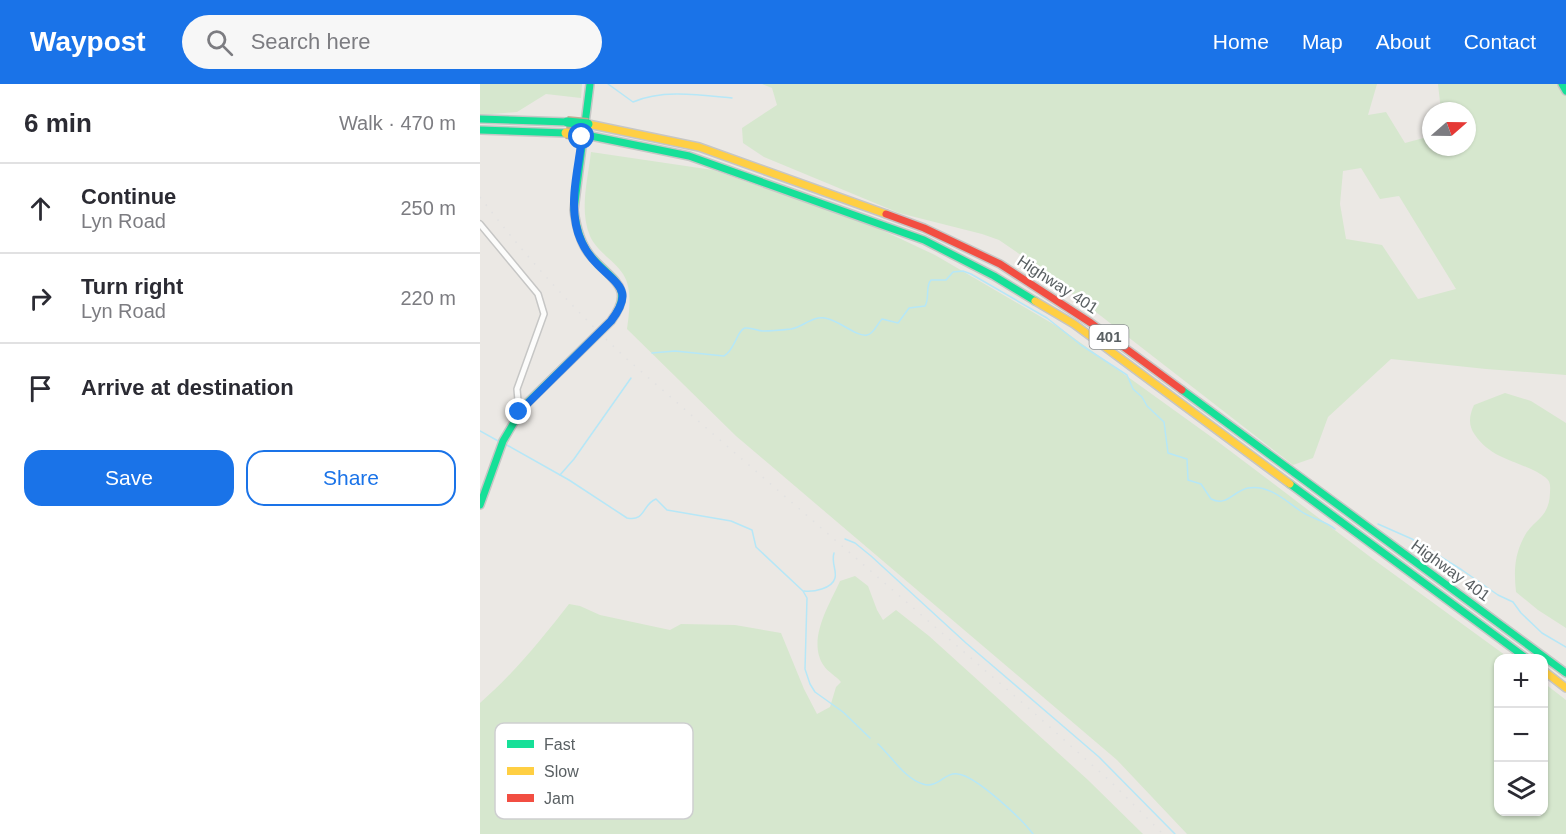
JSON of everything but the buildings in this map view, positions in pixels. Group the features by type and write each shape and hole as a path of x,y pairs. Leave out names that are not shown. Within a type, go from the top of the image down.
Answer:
{"main road":[{"path":"480,505 505,434 519,412 611,321 620,309 621,287 588,253 576,225 575,194 590,84"},
{"path":"1562,84 1566,91"},
{"name":"Highway 401","path":"480,119 588,124 699,147 924,228 1000,264 1091,323 1566,674"},
{"name":"Highway 401","path":"480,130 586,135 689,156 924,240 994,276 1074,324 1521,654"},
{"path":"1548,674 1566,688"}],"street":[{"path":"480,224 538,294 544,314 517,389 519,412"}],"green space":[{"path":"480,84 582,84 581,98 546,94 517,112 480,115"},
{"path":"762,84 1377,84 1368,115 1386,112 1405,143 1422,138 1422,156 1476,156 1476,102 1440,102 1438,84 1566,84 1566,375 1391,359 1328,417 1313,458 1293,465 1034,264 999,240 899,213 764,157 743,143 742,128 777,105 772,88","holes":["1361,168 1380,199 1399,196 1456,289 1418,299 1382,245 1346,239 1340,204 1343,171"]},
{"path":"591,152 713,170 871,225 935,255 1060,328 1217,441 1504,654 1494,654 1494,816 1548,816 1548,686 1566,700 1566,834 1187,834 1117,760 736,436 627,329 630,301 626,280 590,236 585,216 585,194"},
{"path":"1505,393 1531,401 1566,423 1566,628 1516,592 1515,572 1518,552 1527,532 1547,509 1550,493 1549,482 1537,472 1488,449 1471,428 1470,417 1474,405"},
{"path":"855,576 868,586 883,620 896,610 929,636 1088,780 1143,834 480,834 480,703 527,656 569,604 600,615 670,630 681,624 735,625 781,633 817,714 830,707 836,687 841,682 824,666 819,656 818,645 822,622 840,581"}],"waterway":[{"path":"608,84 633,102 656,95 669,94 732,98"},
{"path":"652,353 675,351 724,356 745,328 763,331 791,329 820,318 830,319 867,335 874,331 882,319 898,323 909,308 925,306 931,280 946,280 953,272 963,271 1047,318 1081,345 1127,375 1133,389 1164,422 1168,453 1187,459 1188,480 1201,484 1211,499 1226,500 1243,490 1256,487 1270,491 1302,512 1335,529"},
{"path":"560,475 574,459 631,378"},
{"path":"480,431 500,442"},
{"path":"505,444 569,480 627,518 638,517 656,499 667,510 731,521 752,530 756,547 803,591 807,598 805,669 810,684 815,692 843,712 870,738"},
{"path":"1378,524 1412,539 1498,595 1513,602 1542,633 1566,647"},
{"path":"845,539 855,543 871,556 966,643 1099,757 1175,834"},
{"path":"804,591 822,589 833,582 835,578 834,553"},
{"path":"878,744 905,773 923,784 937,783 953,774 976,782 1009,809 1033,834"}],"railway":[{"path":"480,197 551,282 628,360 1033,712 1110,781 1163,834"}],"traffic: fast":[{"path":"480,505 503,441 523,407 611,321 622,299 618,284 590,255 584,245 577,228 574,210 590,84"},
{"path":"1562,84 1566,91"},
{"path":"480,119 567,122"},
{"path":"567,122 588,124"},
{"path":"480,130 566,133"},
{"path":"586,135 689,156 924,240 994,276 1035,301"},
{"path":"1182,390 1566,673"},
{"path":"1290,484 1521,654"}],"traffic: slow":[{"path":"588,124 699,147 886,214"},
{"path":"566,133 586,135"},
{"path":"1035,301 1074,324 1290,484"},
{"path":"1548,674 1566,688"}],"traffic: jam":[{"path":"886,214 924,228 1000,264 1091,323 1182,390"}],"route":[{"path":"519,412 611,321 620,309 621,287 588,253 580,240 576,225 575,194 582,137"}]}
